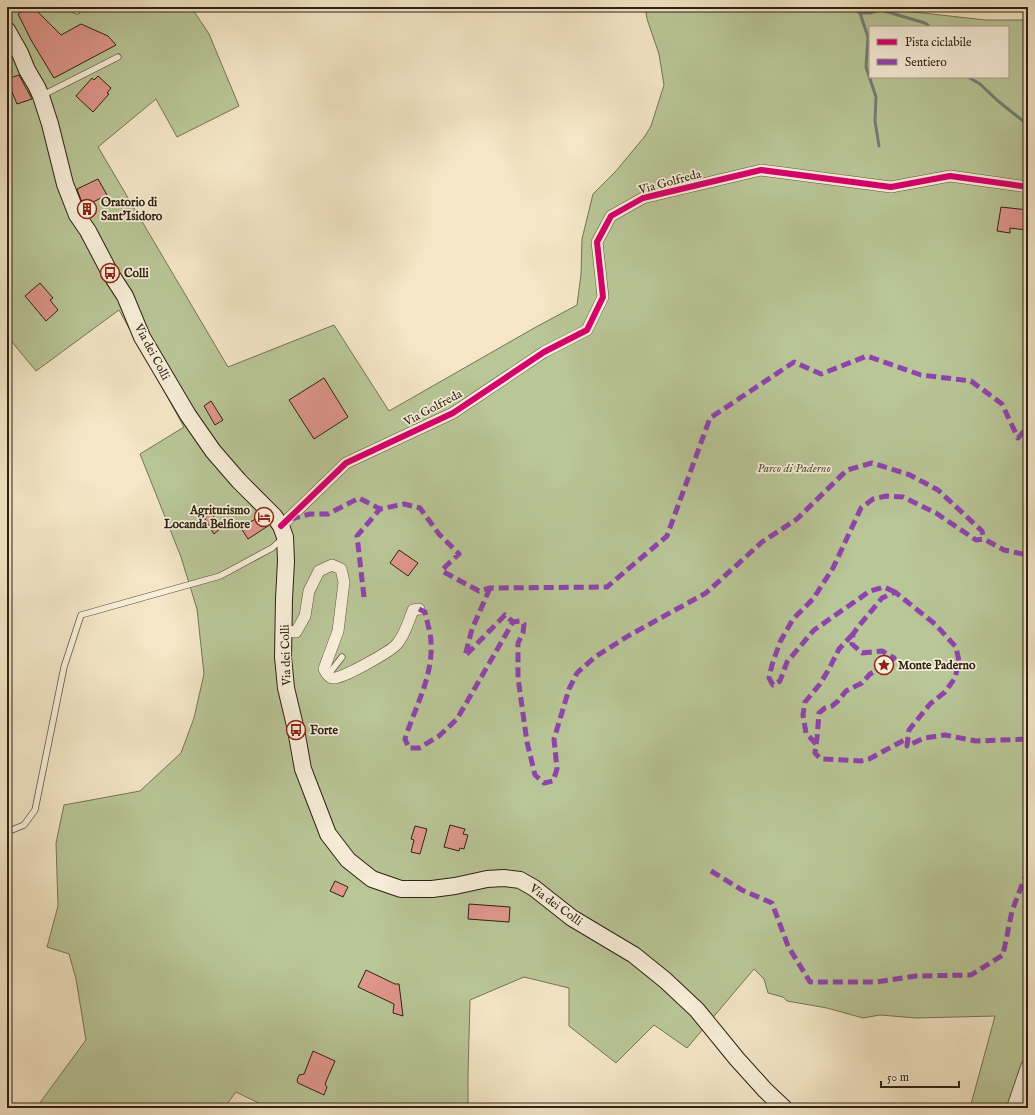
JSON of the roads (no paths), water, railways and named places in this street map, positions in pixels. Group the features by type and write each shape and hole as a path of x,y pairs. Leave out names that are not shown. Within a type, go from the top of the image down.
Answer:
{"main road":[{"name":"Via dei Colli","path":"7,30 41,96 52,129 65,184 77,215 125,296 142,337 176,396 213,451 239,481 274,516 283,531 286,561 284,598 284,657 286,688 303,769 328,834 348,860 372,879 401,889 432,889 487,879 504,878 520,880 534,888 572,918 634,955 682,994 737,1059 765,1090 784,1108"}],"street":[{"name":"Via Golfreda","path":"283,531 346,463 453,413 544,352 587,330 603,297 597,242 611,216 642,198 761,170 891,187 950,176 1028,187"},
{"path":"284,631 296,632 305,616 309,591 319,571 332,565 340,569 344,582 338,631 324,669 328,675 333,678 343,676 380,656 397,644 407,626 413,610 419,609"},
{"path":"1014,1108 1028,1066"}],"lane":[{"path":"68,7 77,11"},
{"path":"41,96 118,57"},
{"path":"7,832 24,825 35,810 64,667 81,615 220,576 272,548 283,531"},
{"path":"328,675 342,657"}],"waterway":[{"path":"852,7 860,13 870,13 881,10 925,23 929,26"},
{"path":"860,13 868,37 866,67 869,76"},
{"path":"870,78 876,97 875,121 879,146"},
{"path":"970,78 980,84 998,101 1028,125"}],"place":[{"name":"Oratorio di Sant'Isidoro","path":"87,209"},
{"name":"Colli","path":"110,273"},
{"name":"Agriturismo Locanda Belfiore","path":"264,517"},
{"name":"Monte Paderno","path":"884,665"},
{"name":"Forte","path":"296,730"}],"park label":[{"name":"Parco di Paderno","path":"794,468"}]}
